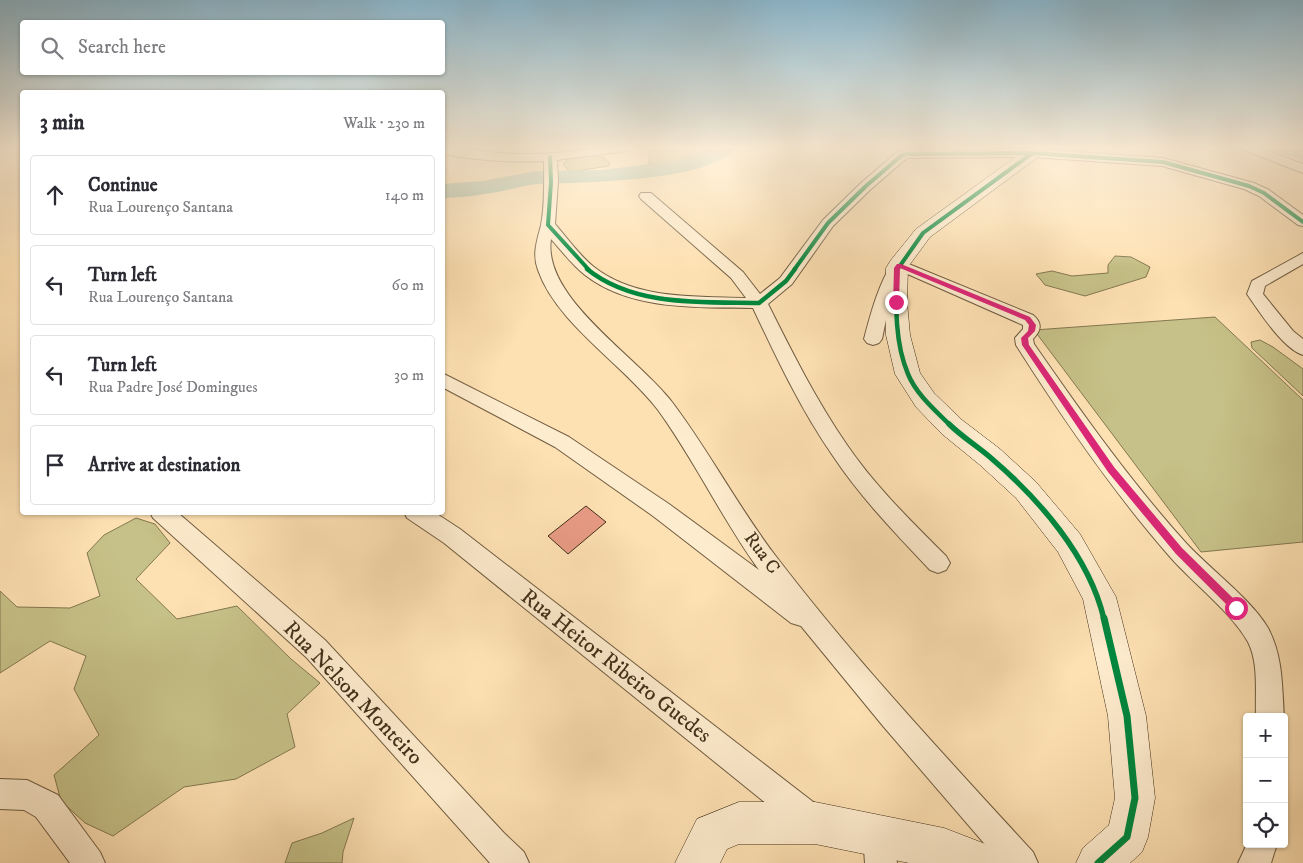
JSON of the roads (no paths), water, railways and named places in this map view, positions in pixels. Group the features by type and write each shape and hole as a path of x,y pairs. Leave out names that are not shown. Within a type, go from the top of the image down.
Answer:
{"street":[{"name":"Rua C","path":"551,187 548,225 542,242 541,258 550,281 559,295 572,312 633,370 664,404 698,453 748,536 819,629 915,743 1022,863"},
{"path":"548,225 594,274 625,291 659,298 759,303 786,280 828,223 865,187"},
{"path":"873,339 881,305 898,267 923,233 984,187"},
{"path":"1252,187 1264,192 1303,222"},
{"path":"646,196 737,275 759,303 795,376 840,451 883,506 938,564"},
{"path":"1303,258 1258,284 1255,294 1287,334 1303,349"},
{"path":"898,267 1027,319 1032,323 1031,331 1024,338 1025,345 1111,470 1179,551 1236,608 1258,635 1267,660 1270,713"},
{"path":"898,267 896,302 898,334 908,374 925,400 932,407 1026,490 1069,543 1099,597 1127,716 1135,798 1127,837 1098,863"},
{"path":"445,381 562,442 661,510 819,629"},
{"name":"Rua Nelson Monteiro","path":"164,515 316,649 493,844 513,863"},
{"name":"Rua Heitor Ribeiro Guedes","path":"420,515 452,536 815,823"},
{"path":"0,794 27,795 48,806 89,863"},
{"path":"704,849 739,823 815,823 879,849 944,849 980,863"},
{"path":"1254,863 1261,848"}],"waterway":[{"path":"445,191 487,187"}]}
